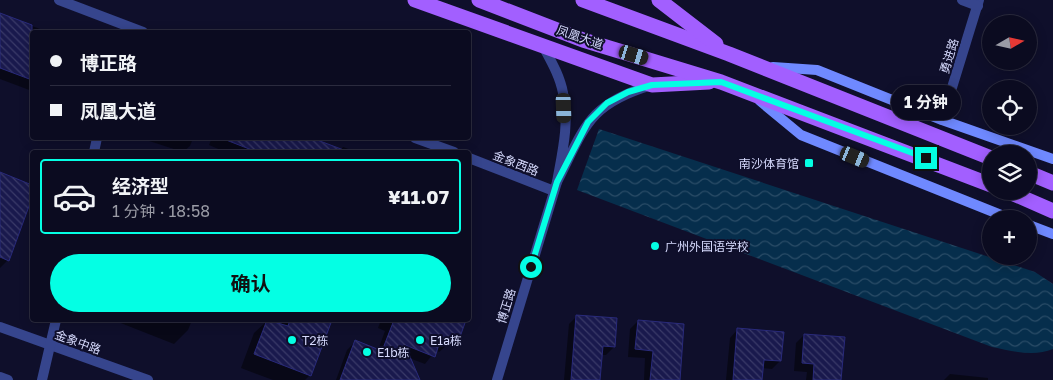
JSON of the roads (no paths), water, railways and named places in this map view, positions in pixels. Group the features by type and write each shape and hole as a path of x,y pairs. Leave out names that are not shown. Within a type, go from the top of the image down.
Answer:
{"main road":[{"path":"415,0 652,85 721,82"},
{"name":"凤凰大道","path":"479,0 583,40 749,92 982,181"},
{"path":"583,0 729,54 982,154"},
{"path":"659,0 729,54"},
{"path":"760,66 816,70 942,120 1053,159"},
{"path":"749,92 801,135 988,210"},
{"path":"1037,176 1053,183"},
{"path":"1027,200 1053,212"},
{"path":"1037,228 1053,234"}],"street":[{"path":"59,0 122,29"},
{"path":"962,0 978,3"},
{"name":"勇进路","path":"942,120 978,3"},
{"path":"543,46 559,77 564,94 563,151 556,187"},
{"path":"556,187 588,122 607,103 628,92 652,85"},
{"path":"421,140 448,150"},
{"name":"金象西路","path":"471,159 556,187"},
{"name":"博正路","path":"497,380 556,187"},
{"path":"42,380 56,322"},
{"name":"金象中路","path":"0,327 148,380"},
{"path":"0,377 8,380"}],"water":[{"path":"599,129 982,255 982,265 1014,265 1035,272 1053,284 1053,349 1031,353 992,347 577,190"}],"place":[{"name":"南沙体育馆","path":"809,163"},
{"name":"广州外国语学校","path":"655,246"},
{"name":"T2栋","path":"292,340"},
{"name":"E1a栋","path":"420,340"},
{"name":"E1b栋","path":"367,352"}]}
